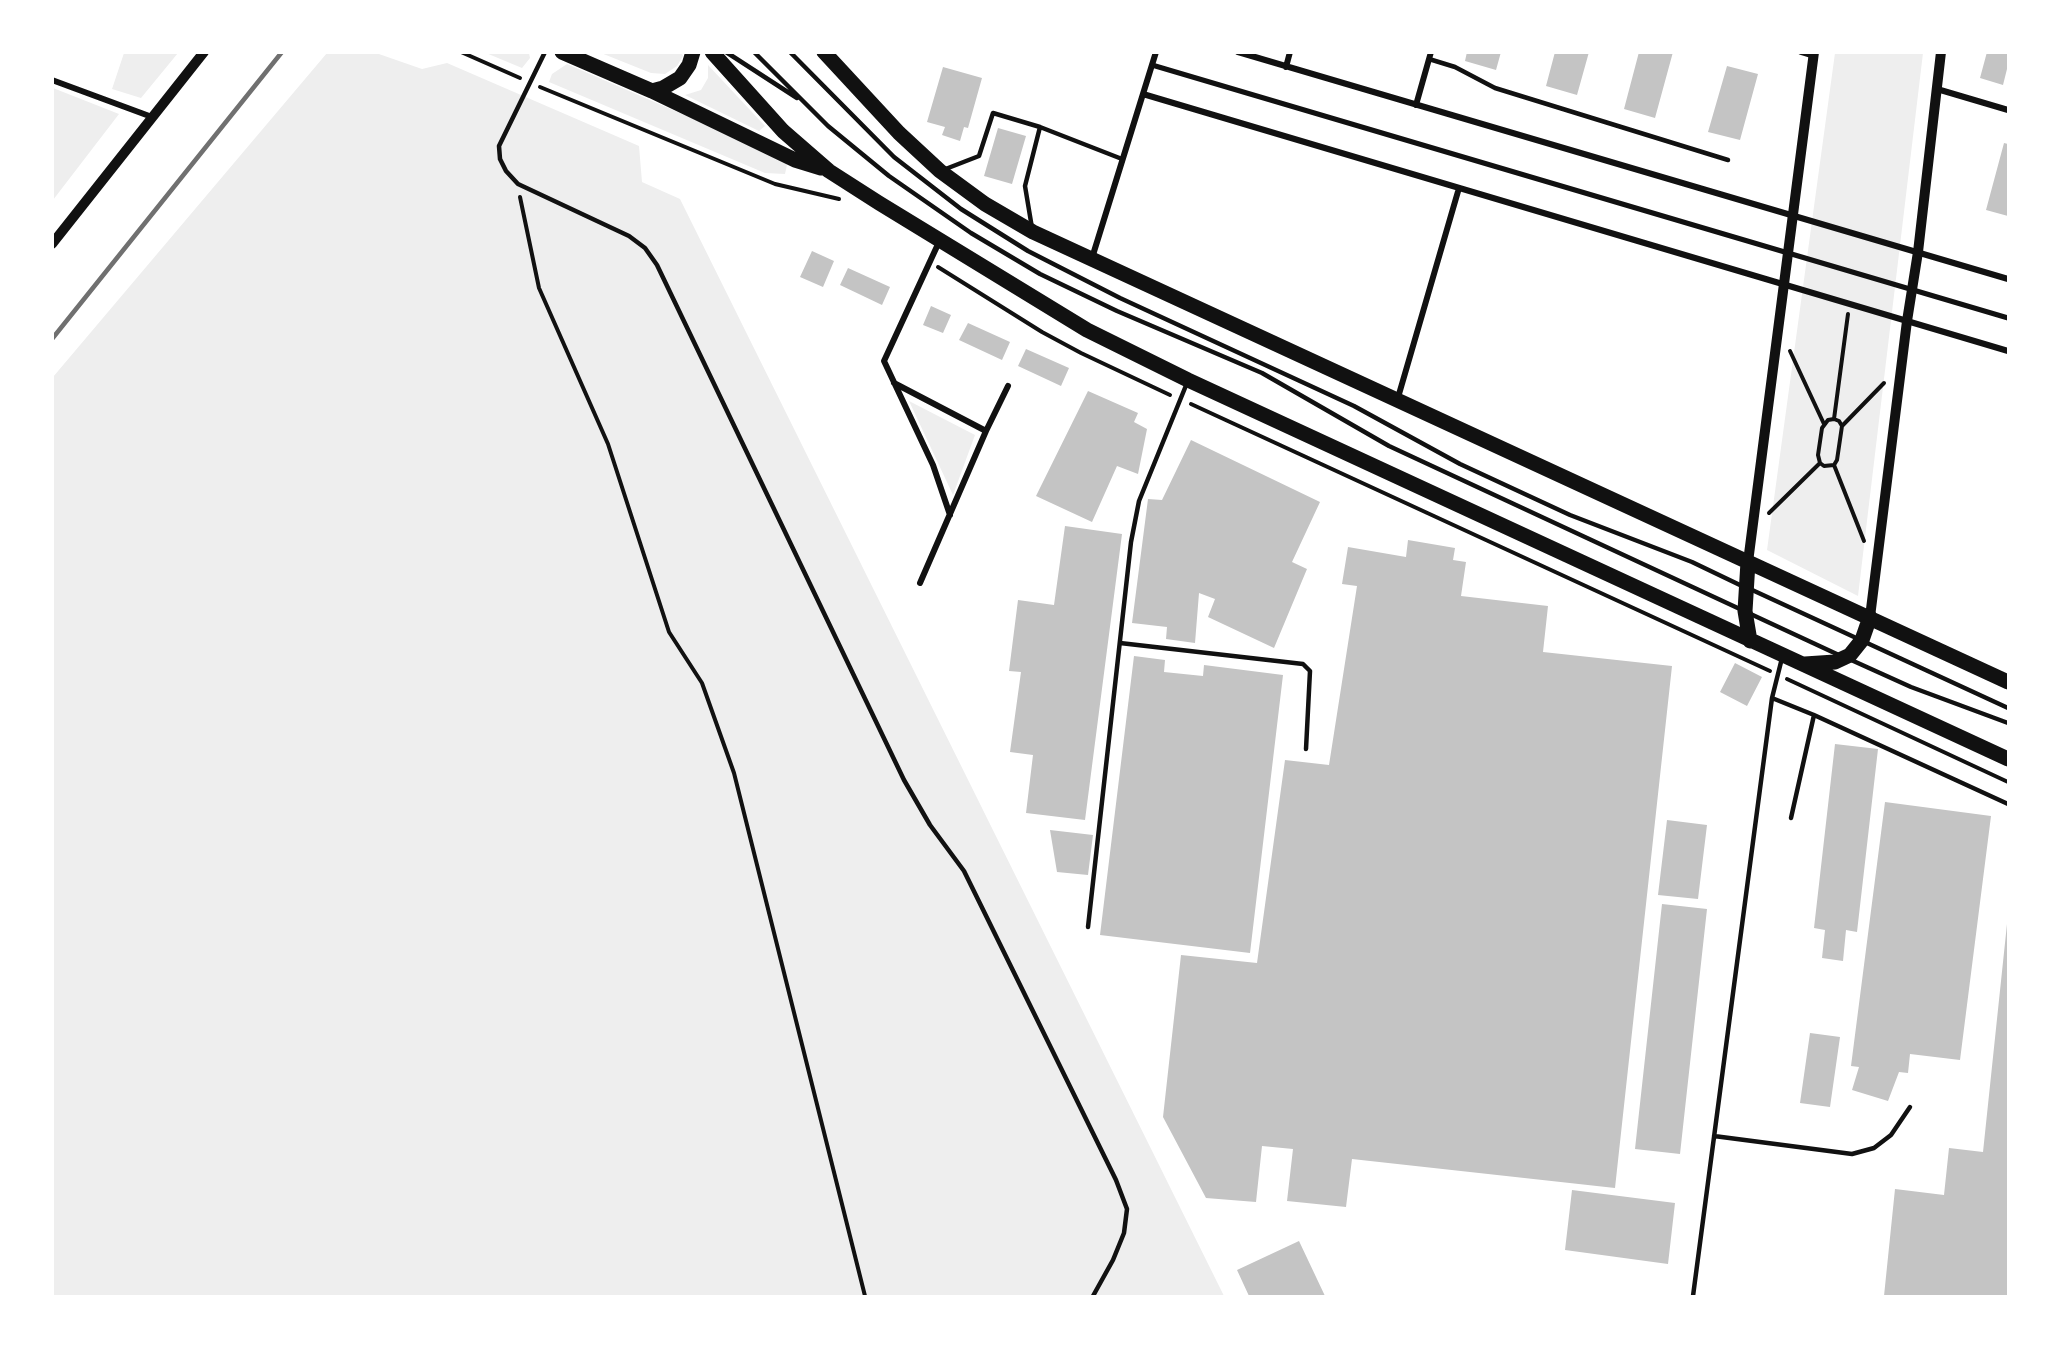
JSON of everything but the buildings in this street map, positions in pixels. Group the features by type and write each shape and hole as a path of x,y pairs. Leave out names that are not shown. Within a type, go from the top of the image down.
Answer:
{"main road":[{"path":"562,52 652,91 795,160 829,171"},
{"path":"652,91 663,88 680,78 689,65 693,52"},
{"path":"712,52 783,131 829,171 1087,330 1188,380 2008,759"},
{"path":"824,52 899,133 940,171 985,204 1033,232 2008,682"},
{"path":"1748,562 1745,611 1750,641"},
{"path":"1799,664 1825,663 1846,658 1854,652 1862,640 1870,617"}],"street":[{"path":"52,244 204,52"},
{"path":"1092,259 1156,52"},
{"path":"1238,52 2008,279"},
{"path":"1286,67 1290,52"},
{"path":"1748,562 1814,54 1801,52"},
{"path":"1870,617 1907,321 1918,252 1941,52"},
{"path":"1416,105 1430,56"},
{"path":"1152,65 2008,318"},
{"path":"52,80 152,117"},
{"path":"1937,89 2008,110"},
{"path":"1143,94 2008,351"},
{"path":"1397,401 1459,188"},
{"path":"940,241 884,361 933,465 950,515"},
{"path":"893,383 986,431"},
{"path":"920,583 1008,386"}],"lane":[{"path":"545,52 498,146 500,159 506,171 518,184 629,236 645,248 657,265 904,780 930,825 964,872 1116,1180 1127,1209 1124,1233 1113,1260 1093,1296"},
{"path":"726,52 804,102"},
{"path":"754,52 828,126 889,176 971,233 1040,274 1117,311 1262,373 1389,446 1846,658 1911,687 2008,723"},
{"path":"790,52 894,157 961,209 1028,251 1111,294 1354,406 1460,464 1580,519 1692,562 2008,708"},
{"path":"1430,56 1495,88 1728,160"},
{"path":"940,171 979,156 993,113 1040,127 1122,159"},
{"path":"1033,232 1025,186 1040,127"},
{"path":"1088,927 1131,542 1139,501 1188,380"},
{"path":"1120,643 1303,664 1310,671 1306,749"},
{"path":"1693,1296 1772,698 1783,656"},
{"path":"1772,698 2008,804"},
{"path":"1791,818 1814,715"},
{"path":"1714,1136 1852,1154 1874,1148 1891,1135 1910,1107"}],"path":[{"path":"461,52 775,184 824,194 848,202"},
{"path":"518,184 539,288 608,444 669,632 702,683 734,773 865,1296"},
{"path":"1833,419 1850,304"},
{"path":"1753,524 1770,512 1820,463 1819,448 1824,424 1779,326"},
{"path":"1834,465 1837,460 1842,426 1902,365"},
{"path":"1824,424 1833,419 1839,421 1842,426"},
{"path":"1310,459 2008,782"},
{"path":"1820,463 1824,466 1834,465"},
{"path":"1834,465 1867,549 1877,562"}],"shaded area":[{"path":"124,52 178,53 141,98 112,89"},
{"path":"327,53 376,53 422,69 447,63 639,146 642,182 680,199 1224,1296 53,1296 53,377"},
{"path":"486,53 529,53 530,58 522,68"},
{"path":"601,53 682,53 683,56 677,66 665,74 651,73"},
{"path":"1835,53 1923,53 1858,596 1767,550"},
{"path":"567,64 788,160 785,174 765,173 549,82 552,74"},
{"path":"708,65 765,126 759,131 685,95 701,90 708,78"},
{"path":"53,88 119,114 53,200"},
{"path":"909,401 975,435 953,495"}],"railway":[{"path":"52,339 282,52"}]}
